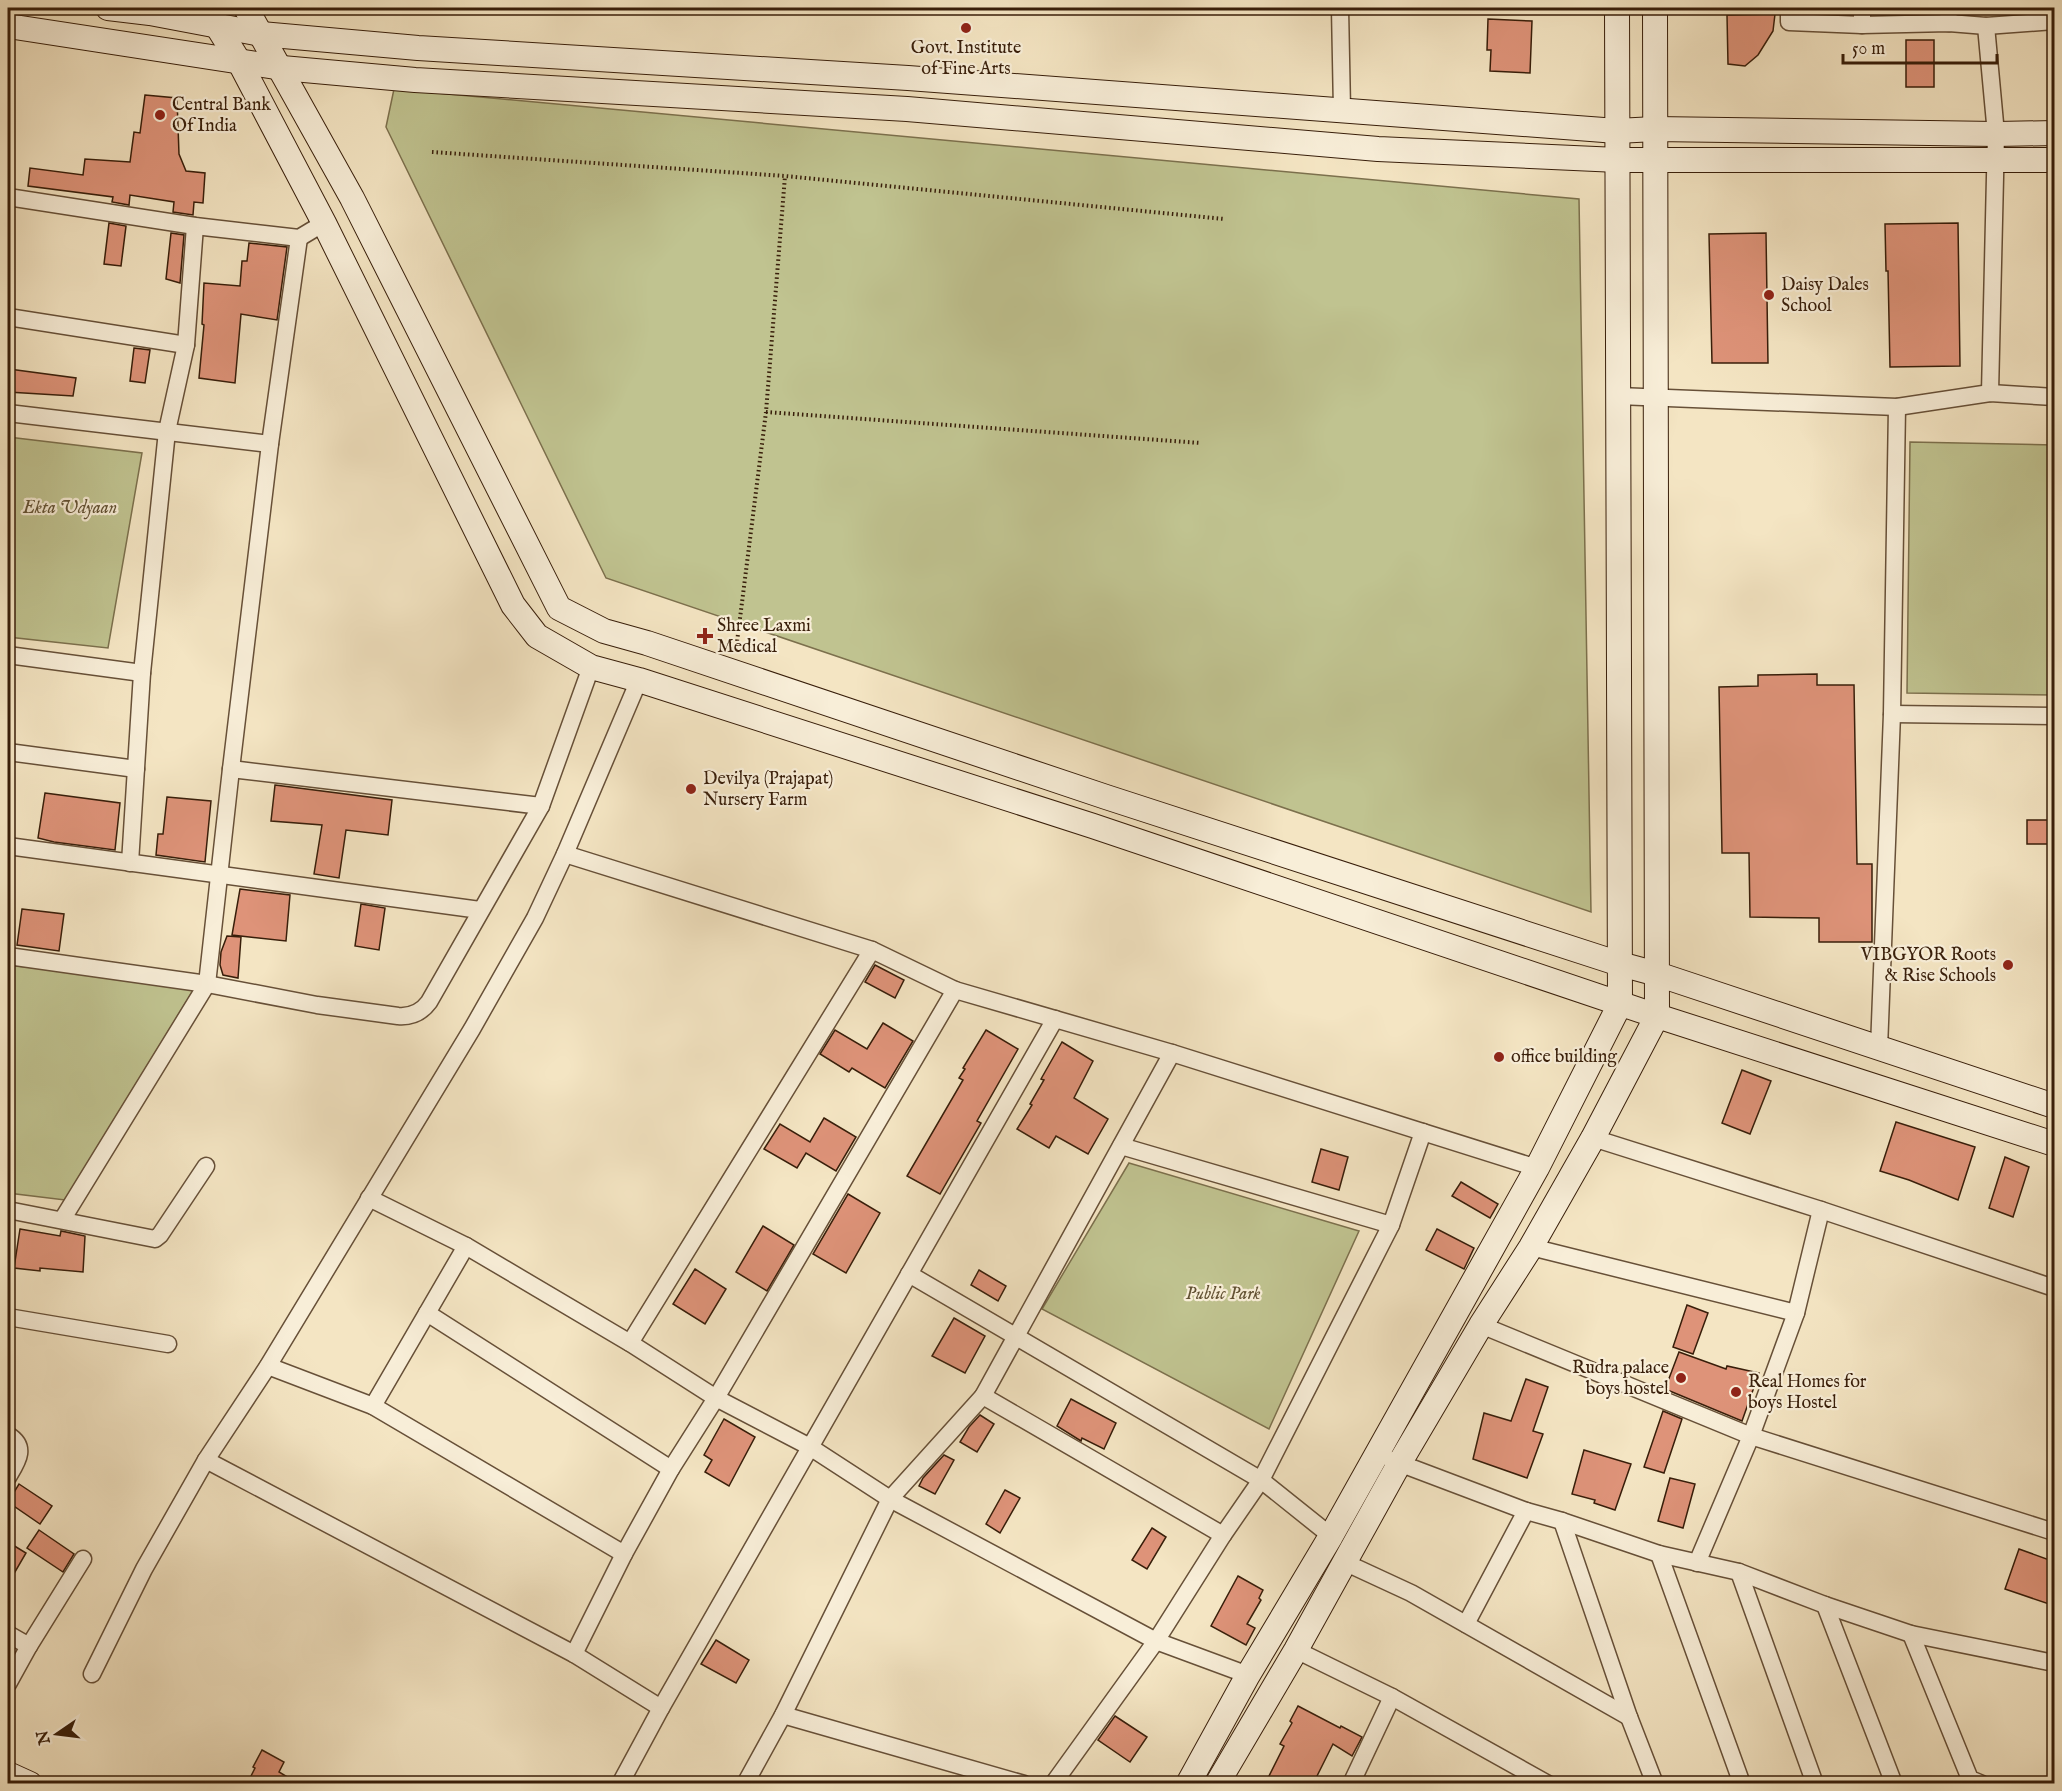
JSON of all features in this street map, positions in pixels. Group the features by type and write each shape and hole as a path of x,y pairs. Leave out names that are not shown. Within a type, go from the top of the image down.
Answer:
{"main road":[{"path":"108,8 213,17 261,34 418,48 920,79 1617,131 1655,129 2055,133"},
{"path":"246,8 282,68 352,198 559,608 604,631 2055,1106"},
{"path":"1188,1784 1248,1675 1331,1536 1537,1168 1620,1004 1617,8"},
{"path":"1216,1784 1296,1650 1399,1464 1481,1324 1531,1247 1593,1138 1657,1016 1655,8"},
{"path":"213,17 240,63 324,223 513,605 537,636 591,667 639,680 1092,826 1620,1004 2055,1144"},
{"path":"8,26 240,63 415,80 907,109 1378,149 1618,160 2055,160"},
{"path":"8,1774 30,1784"}],"street":[{"path":"1340,8 1342,110"},
{"path":"1789,8 1789,22 1862,25 1949,15 1986,26 2055,21"},
{"path":"1862,8 1862,25"},
{"path":"1986,26 1996,134 1990,393"},
{"path":"8,197 195,226 299,238 324,223"},
{"path":"130,863 142,673 167,431 186,345 195,226"},
{"path":"62,1220 207,984 270,444 299,238"},
{"path":"8,317 186,345"},
{"path":"1618,396 1897,407 1990,393 2055,397"},
{"path":"1879,1048 1892,714 1897,407"},
{"path":"8,413 270,444"},
{"path":"8,656 142,673"},
{"path":"8,956 207,984 317,1005 407,1017 424,1009 541,806 591,667"},
{"path":"92,1674 144,1569 206,1460 267,1366 472,1029 535,918 565,854 639,680"},
{"path":"1892,714 2055,716"},
{"path":"8,752 136,769"},
{"path":"231,769 541,806"},
{"path":"8,846 480,910"},
{"path":"565,854 872,950 955,990 1172,1053 1537,1168"},
{"path":"630,1343 872,950"},
{"path":"574,1654 624,1554 671,1469 716,1398 955,990"},
{"path":"620,1784 661,1708 1055,1019"},
{"path":"745,1784 783,1715 890,1499 983,1396 1172,1053"},
{"path":"1053,1784 1156,1641 1261,1480 1391,1225 1423,1132"},
{"path":"1593,1138 1821,1210 2055,1288"},
{"path":"1121,1146 1391,1225"},
{"path":"8,1210 155,1239 160,1235 206,1166"},
{"path":"369,1198 466,1246 630,1343 716,1398 810,1447 890,1499 1156,1641 1248,1675"},
{"path":"1696,1563 1752,1436 1796,1313 1821,1210"},
{"path":"373,1406 466,1246"},
{"path":"1531,1247 1796,1313"},
{"path":"909,1274 1261,1480 1331,1536"},
{"path":"427,1313 671,1469"},
{"path":"8,1317 168,1344"},
{"path":"1481,1324 1752,1436 2055,1532"},
{"path":"267,1366 373,1406 624,1554"},
{"path":"983,1396 1223,1535"},
{"path":"8,1436 16,1440 19,1448 19,1459 8,1477"},
{"path":"1376,1453 1399,1464 1526,1510 1659,1554 1739,1572 1825,1605 1911,1634 2055,1663"},
{"path":"206,1460 574,1654 661,1708"},
{"path":"1466,1624 1526,1510"},
{"path":"1562,1521 1654,1784"},
{"path":"1659,1554 1742,1784"},
{"path":"8,1684 84,1559"},
{"path":"1344,1562 1411,1593 1629,1717"},
{"path":"1739,1572 1815,1784"},
{"path":"1825,1605 1894,1784"},
{"path":"8,1634 29,1646"},
{"path":"1911,1634 1975,1782"},
{"path":"1296,1650 1392,1696 1548,1784"},
{"path":"1351,1784 1392,1696"},
{"path":"783,1715 1024,1784"}],"path":[{"path":"432,152 785,176 1224,219"},
{"path":"733,672 766,412 785,176"},
{"path":"766,412 1201,443"}],"green space":[{"path":"394,89 1579,199 1591,912 606,578 386,127"},
{"name":"Ekta Udyaan","path":"8,437 142,453 108,648 8,637"},
{"path":"1910,442 2054,445 2054,695 1907,693"},
{"path":"8,965 196,986 65,1200 8,1193"},
{"name":"Public Park","path":"1129,1163 1359,1231 1269,1429 1042,1309"}],"building":[{"path":"1775,14 1773,31 1758,55 1745,66 1728,64 1727,15"},
{"path":"1488,19 1532,21 1530,73 1490,71 1491,50 1487,50"},
{"path":"1906,40 1934,40 1934,87 1906,87"},
{"path":"145,95 177,98 179,154 186,171 205,173 203,203 194,202 193,215 173,212 174,202 130,195 129,205 112,202 113,197 28,186 30,168 83,175 85,159 130,162 134,132 140,133"},
{"path":"109,223 126,226 121,266 104,264"},
{"path":"1958,223 1960,366 1890,367 1885,224"},
{"path":"171,233 184,235 180,283 166,279"},
{"path":"1766,233 1768,363 1712,363 1709,234"},
{"path":"249,243 287,247 277,320 241,314 235,383 199,378 204,325 202,324 204,283 240,286 242,261 247,261"},
{"path":"134,348 150,350 145,383 130,381"},
{"path":"9,369 76,378 73,396 8,392"},
{"path":"1817,674 1817,685 1854,685 1857,864 1872,864 1872,942 1819,942 1819,918 1750,917 1749,853 1722,853 1719,687 1758,686 1758,675"},
{"path":"275,785 392,800 388,835 346,830 339,878 314,874 322,825 271,821"},
{"path":"45,793 120,803 115,850 38,838"},
{"path":"167,797 211,801 205,862 156,855 158,834 163,834"},
{"path":"2027,820 2055,820 2055,844 2027,844"},
{"path":"240,889 290,895 286,941 232,935"},
{"path":"361,904 385,908 379,950 355,946"},
{"path":"22,909 64,914 59,951 17,945"},
{"path":"227,936 241,937 238,978 223,975 220,965 221,952"},
{"path":"875,965 904,980 895,998 865,982"},
{"path":"883,1023 913,1041 885,1088 852,1068 849,1072 820,1054 835,1030 867,1049"},
{"path":"986,1030 1018,1049 977,1121 981,1123 940,1194 907,1176 963,1080 959,1078 965,1069 963,1068"},
{"path":"1062,1042 1093,1061 1074,1098 1108,1119 1088,1154 1056,1136 1049,1148 1017,1129 1032,1105 1030,1104 1044,1080 1041,1079"},
{"path":"1742,1070 1771,1081 1750,1134 1722,1123"},
{"path":"824,1118 856,1137 836,1171 806,1153 797,1168 764,1149 780,1124 810,1142"},
{"path":"1896,1122 1975,1147 1958,1200 1880,1171"},
{"path":"1321,1149 1348,1157 1339,1190 1312,1182"},
{"path":"2005,1157 2029,1167 2013,1217 1989,1208"},
{"path":"1461,1182 1498,1204 1490,1218 1452,1196"},
{"path":"848,1194 880,1213 846,1273 813,1254"},
{"path":"763,1226 794,1245 767,1291 736,1272"},
{"path":"20,1229 60,1236 61,1231 85,1236 83,1272 14,1268"},
{"path":"1437,1229 1474,1248 1464,1269 1426,1250"},
{"path":"695,1269 726,1289 705,1324 673,1304"},
{"path":"979,1270 1006,1286 998,1301 971,1285"},
{"path":"1687,1305 1708,1313 1693,1354 1673,1347"},
{"path":"954,1318 985,1336 965,1373 932,1356"},
{"path":"1679,1352 1726,1369 1727,1366 1759,1373 1742,1421 1665,1389"},
{"path":"1526,1379 1548,1387 1533,1431 1543,1434 1527,1478 1473,1459 1484,1413 1511,1421"},
{"path":"1071,1399 1116,1423 1104,1449 1082,1438 1081,1441 1057,1426"},
{"path":"1663,1411 1682,1419 1664,1473 1644,1467"},
{"path":"980,1415 994,1424 977,1452 960,1442"},
{"path":"724,1419 755,1437 729,1486 705,1472 712,1460 704,1455"},
{"path":"1584,1450 1631,1464 1615,1510 1594,1503 1595,1500 1572,1494"},
{"path":"944,1455 954,1460 935,1494 919,1486 923,1478"},
{"path":"1670,1478 1695,1484 1683,1528 1658,1521"},
{"path":"19,1484 52,1506 40,1524 8,1502"},
{"path":"1005,1490 1020,1498 1000,1533 986,1524"},
{"path":"1152,1528 1166,1537 1147,1569 1132,1560"},
{"path":"39,1530 74,1554 63,1572 27,1548"},
{"path":"8,1542 26,1553 8,1584"},
{"path":"2019,1549 2055,1562 2055,1606 2005,1589"},
{"path":"1238,1576 1263,1590 1259,1598 1261,1600 1247,1624 1255,1628 1246,1645 1211,1626"},
{"path":"716,1640 749,1660 736,1683 701,1664"},
{"path":"1298,1706 1362,1737 1352,1756 1333,1744 1313,1784 1265,1784 1284,1746 1280,1744 1292,1723 1290,1721"},
{"path":"1115,1716 1147,1737 1130,1762 1098,1740"},
{"path":"262,1750 284,1762 279,1772 299,1784 247,1784"}],"place":[{"name":"Govt. Institute of Fine Arts","path":"966,28"},
{"name":"Central Bank Of India","path":"160,115"},
{"name":"Daisy Dales School","path":"1769,295"},
{"name":"Shree Laxmi Medical","path":"705,636"},
{"name":"Devilya (Prajapat) Nursery Farm","path":"691,789"},
{"name":"VIBGYOR Roots & Rise Schools","path":"2008,965"},
{"name":"office building","path":"1499,1057"},
{"name":"Rudra palace boys hostel","path":"1681,1378"},
{"name":"Real Homes for boys Hostel","path":"1736,1392"}]}
